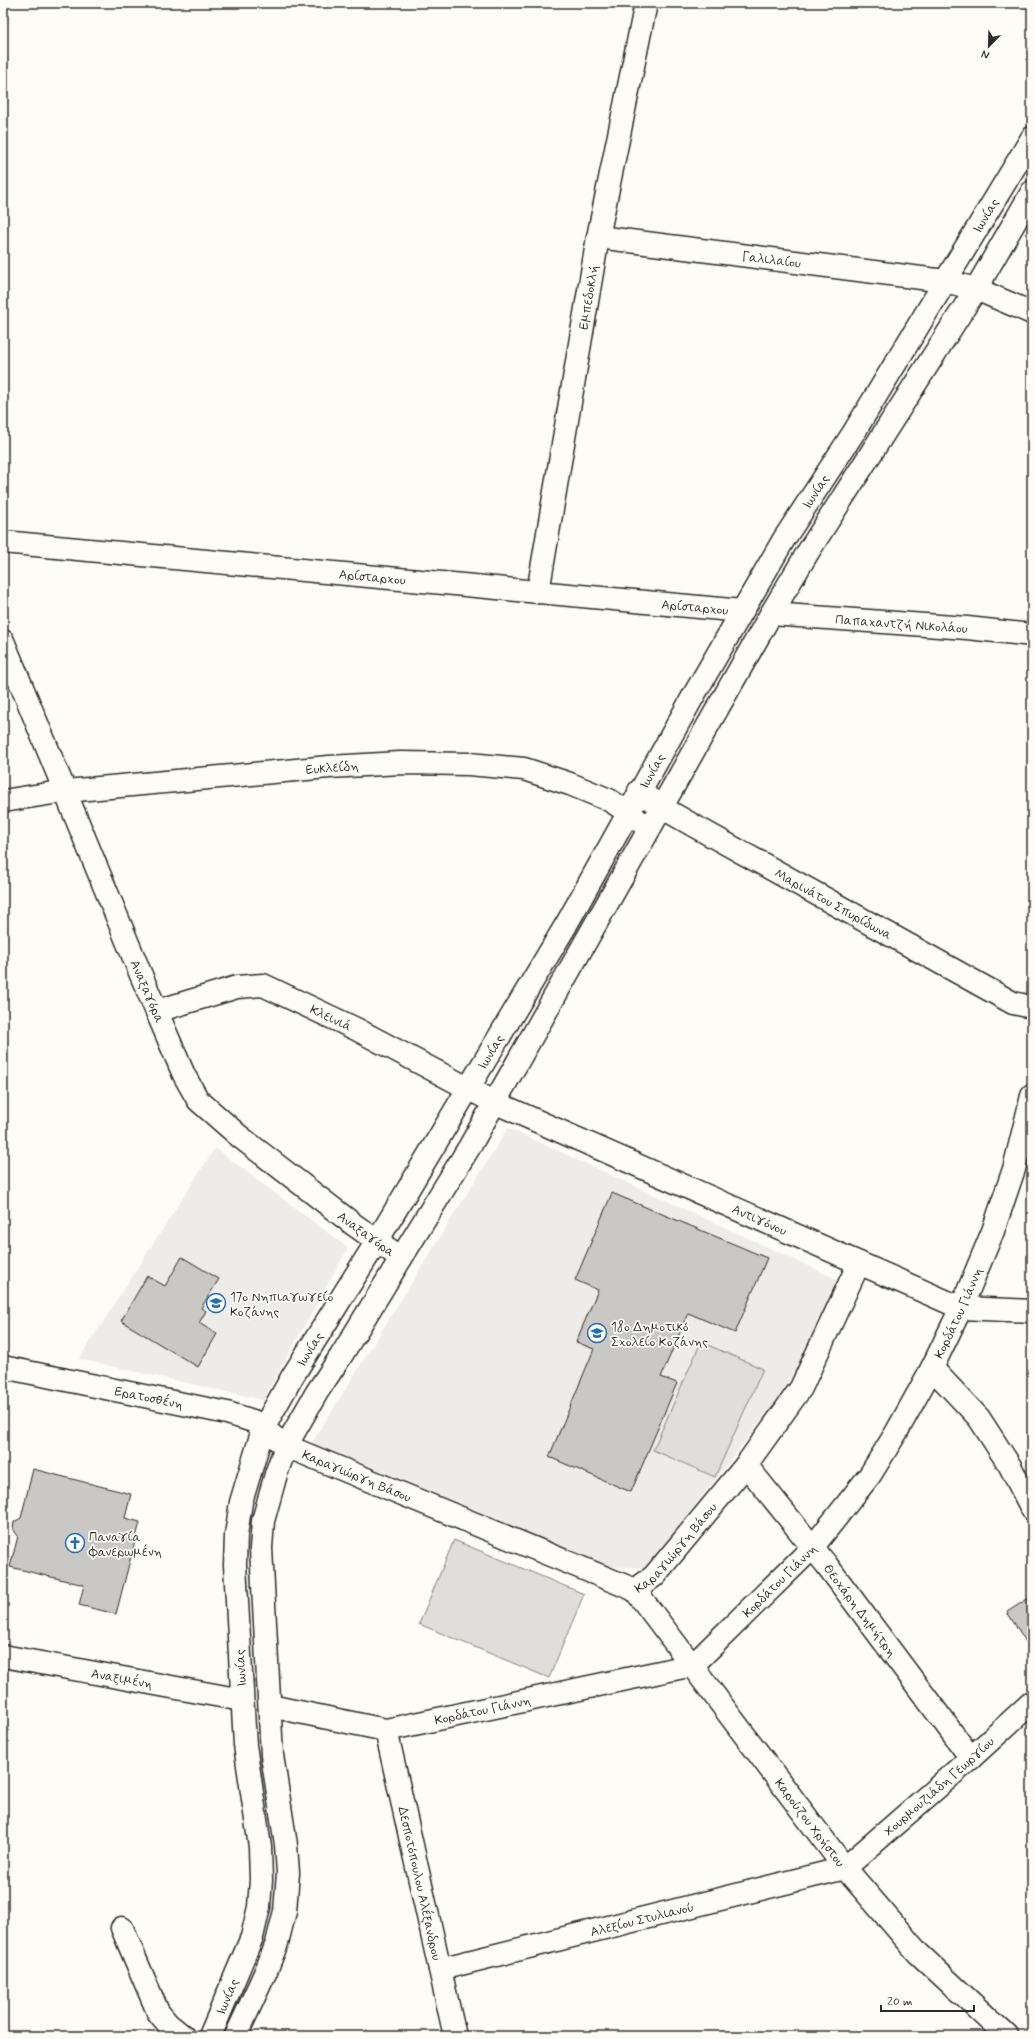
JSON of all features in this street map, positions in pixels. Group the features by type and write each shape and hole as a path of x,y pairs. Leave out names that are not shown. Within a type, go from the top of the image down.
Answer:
{"street":[{"name":"Εμπεδοκλή","path":"538,592 598,237 646,3"},
{"name":"Ιωνίας","path":"210,2036 252,1937 259,1907 261,1880 260,1847 246,1744 242,1700 235,1566 236,1535 241,1502 263,1430 292,1377 469,1090 566,925 639,791 784,539 854,432 1032,138"},
{"name":"Ιωνίας","path":"236,2036 277,1944 285,1911 288,1873 286,1845 272,1755 261,1548 263,1521 276,1474 286,1446 317,1392 470,1146 590,937 648,828 771,614 808,552 976,288 1032,192"},
{"name":"Γαλιλαίου","path":"598,237 946,281 976,288 1032,313"},
{"name":"Αρίσταρχου","path":"3,542 771,614"},
{"name":"Παπαχαντζή Νικολάου","path":"771,614 967,628 1032,635"},
{"name":"Αναξαγόρα","path":"3,641 141,975 184,1075 198,1100 252,1145 401,1258"},
{"name":"Ευκλείδη","path":"3,801 66,791 329,767 400,763 469,764 530,771 570,784 609,800 628,812 648,828"},
{"name":"Μαρινάτου Σπυρίδωνα","path":"639,791 661,807 1014,1003 1032,1007"},
{"name":"Κλεινιά","path":"157,1011 237,987 263,985 356,1029 494,1102"},
{"name":"Κορδάτου Γιάννη","path":"270,1706 386,1730 693,1665 812,1548 870,1475 896,1433 932,1368 961,1308 993,1231 1023,1167 1032,1096"},
{"name":"Αντιγόνου","path":"494,1102 961,1308 1032,1311"},
{"name":"Καραγιώργη Βάσου","path":"286,1446 635,1590 654,1576 746,1465 801,1388 859,1263"},
{"name":"Ερατοσθένη","path":"3,1367 227,1413 253,1421 286,1446"},
{"path":"932,1368 979,1418 1010,1466 1032,1509"},
{"name":"Θεοχάρη Δημήτρη","path":"746,1465 812,1548 971,1758"},
{"name":"Καρούζου Χρήστου","path":"635,1590 845,1868 918,1953 1007,2036"},
{"name":"Αναξιμένη","path":"3,1656 270,1706"},
{"name":"Χουρμουζιάδη Γεωργίου","path":"845,1868 971,1758 1032,1702"},
{"name":"Δεσποτόπουλου Αλέξανδρου","path":"386,1730 455,2036"},
{"name":"Αλεξίου Στυλιανού","path":"440,1969 845,1868"},
{"path":"122,1928 158,2012 168,2024 183,2036"}],"shaded area":[{"name":"18ο Δημοτικό Σχολείο Κοζάνης","path":"508,1128 839,1280 789,1385 646,1568 605,1566 310,1446"},
{"name":"17ο Νηπιαγωγείο Κοζάνης","path":"215,1148 348,1248 263,1400 79,1359"},
{"path":"701,1342 763,1369 715,1477 653,1450"},
{"path":"454,1540 584,1594 549,1678 419,1624"}],"building":[{"path":"612,1193 767,1258 735,1333 688,1313 661,1377 677,1383 631,1492 549,1457 594,1349 576,1342 598,1290 575,1280"},
{"path":"182,1257 219,1279 201,1308 206,1311 199,1323 217,1334 198,1367 121,1321 147,1276 165,1286"},
{"name":"Παναγία Φανερωμένη","path":"33,1469 131,1494 125,1518 140,1522 116,1614 79,1605 84,1585 10,1567 18,1536 13,1529 14,1522 21,1518"},
{"path":"1032,1596 1032,1651 1007,1612"}],"place":[{"name":"17ο Νηπιαγωγείο Κοζάνης","path":"216,1303"},
{"name":"18ο Δημοτικό Σχολείο Κοζάνης","path":"597,1333"},
{"name":"Παναγία Φανερωμένη","path":"75,1543"}]}
